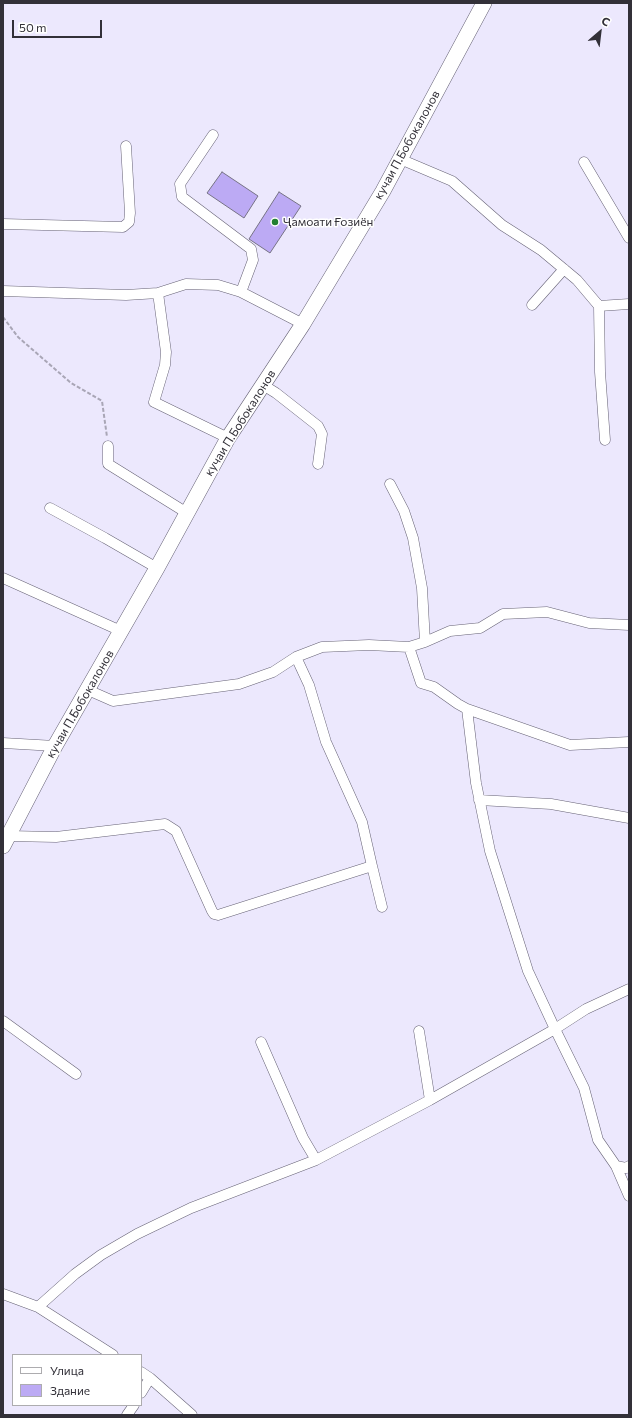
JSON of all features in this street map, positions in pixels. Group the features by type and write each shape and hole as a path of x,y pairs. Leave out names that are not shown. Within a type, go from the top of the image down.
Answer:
{"main road":[{"name":"кучаи П.Бобокалонов","path":"6,841 55,746 157,568 228,438 303,324 400,159 484,3"}],"street":[{"path":"213,135 180,184 182,197 251,249 253,260 241,292"},
{"path":"3,224 123,227 129,222 130,213 126,146"},
{"path":"400,159 452,182 502,225 541,250 564,269 577,280 599,306 600,372 605,440"},
{"path":"584,162 629,238"},
{"path":"532,305 564,269"},
{"path":"3,291 126,295 158,293 186,284 218,285 241,292 303,324"},
{"path":"158,293 166,352 165,365 154,402 228,438"},
{"path":"599,306 629,304"},
{"path":"263,385 276,393 318,426 322,434 318,464"},
{"path":"108,446 108,464 187,513"},
{"path":"390,484 404,511 414,538 422,588 425,642"},
{"path":"50,508 157,568"},
{"path":"3,578 121,631"},
{"path":"88,690 113,701 239,684 273,672 296,657 322,647 369,645 409,647 450,631 480,628 502,614 547,612 589,623 629,625"},
{"path":"409,647 421,683 434,687 467,709 570,745 629,742"},
{"path":"296,657 309,685 326,742 362,822 382,907"},
{"path":"467,709 476,782 490,850 528,971 584,1088 598,1140 616,1166 629,1196"},
{"path":"3,743 55,746"},
{"path":"479,800 551,804 629,818"},
{"path":"6,841 56,837 165,824 176,831 212,911 214,914 218,915 372,866"},
{"path":"38,1307 75,1274 101,1255 137,1234 191,1208 316,1160 430,1100 555,1029 586,1009 629,989"},
{"path":"3,1021 76,1074"},
{"path":"419,1031 430,1100"},
{"path":"261,1042 303,1138 316,1160"},
{"path":"616,1166 626,1168 629,1166"},
{"path":"3,1294 38,1307 111,1354"},
{"path":"142,1373 192,1415"},
{"path":"142,1391 150,1378"},
{"path":"127,1415 133,1406"}],"path":[{"path":"3,317 18,337 71,383 102,401 108,446"}],"building":[{"path":"222,172 258,196 244,218 207,193"},
{"name":"Ҷамоати Ғозиён","path":"279,192 301,206 270,253 249,239"}],"place":[{"name":"Ҷамоати Ғозиён","path":"275,222"}]}
